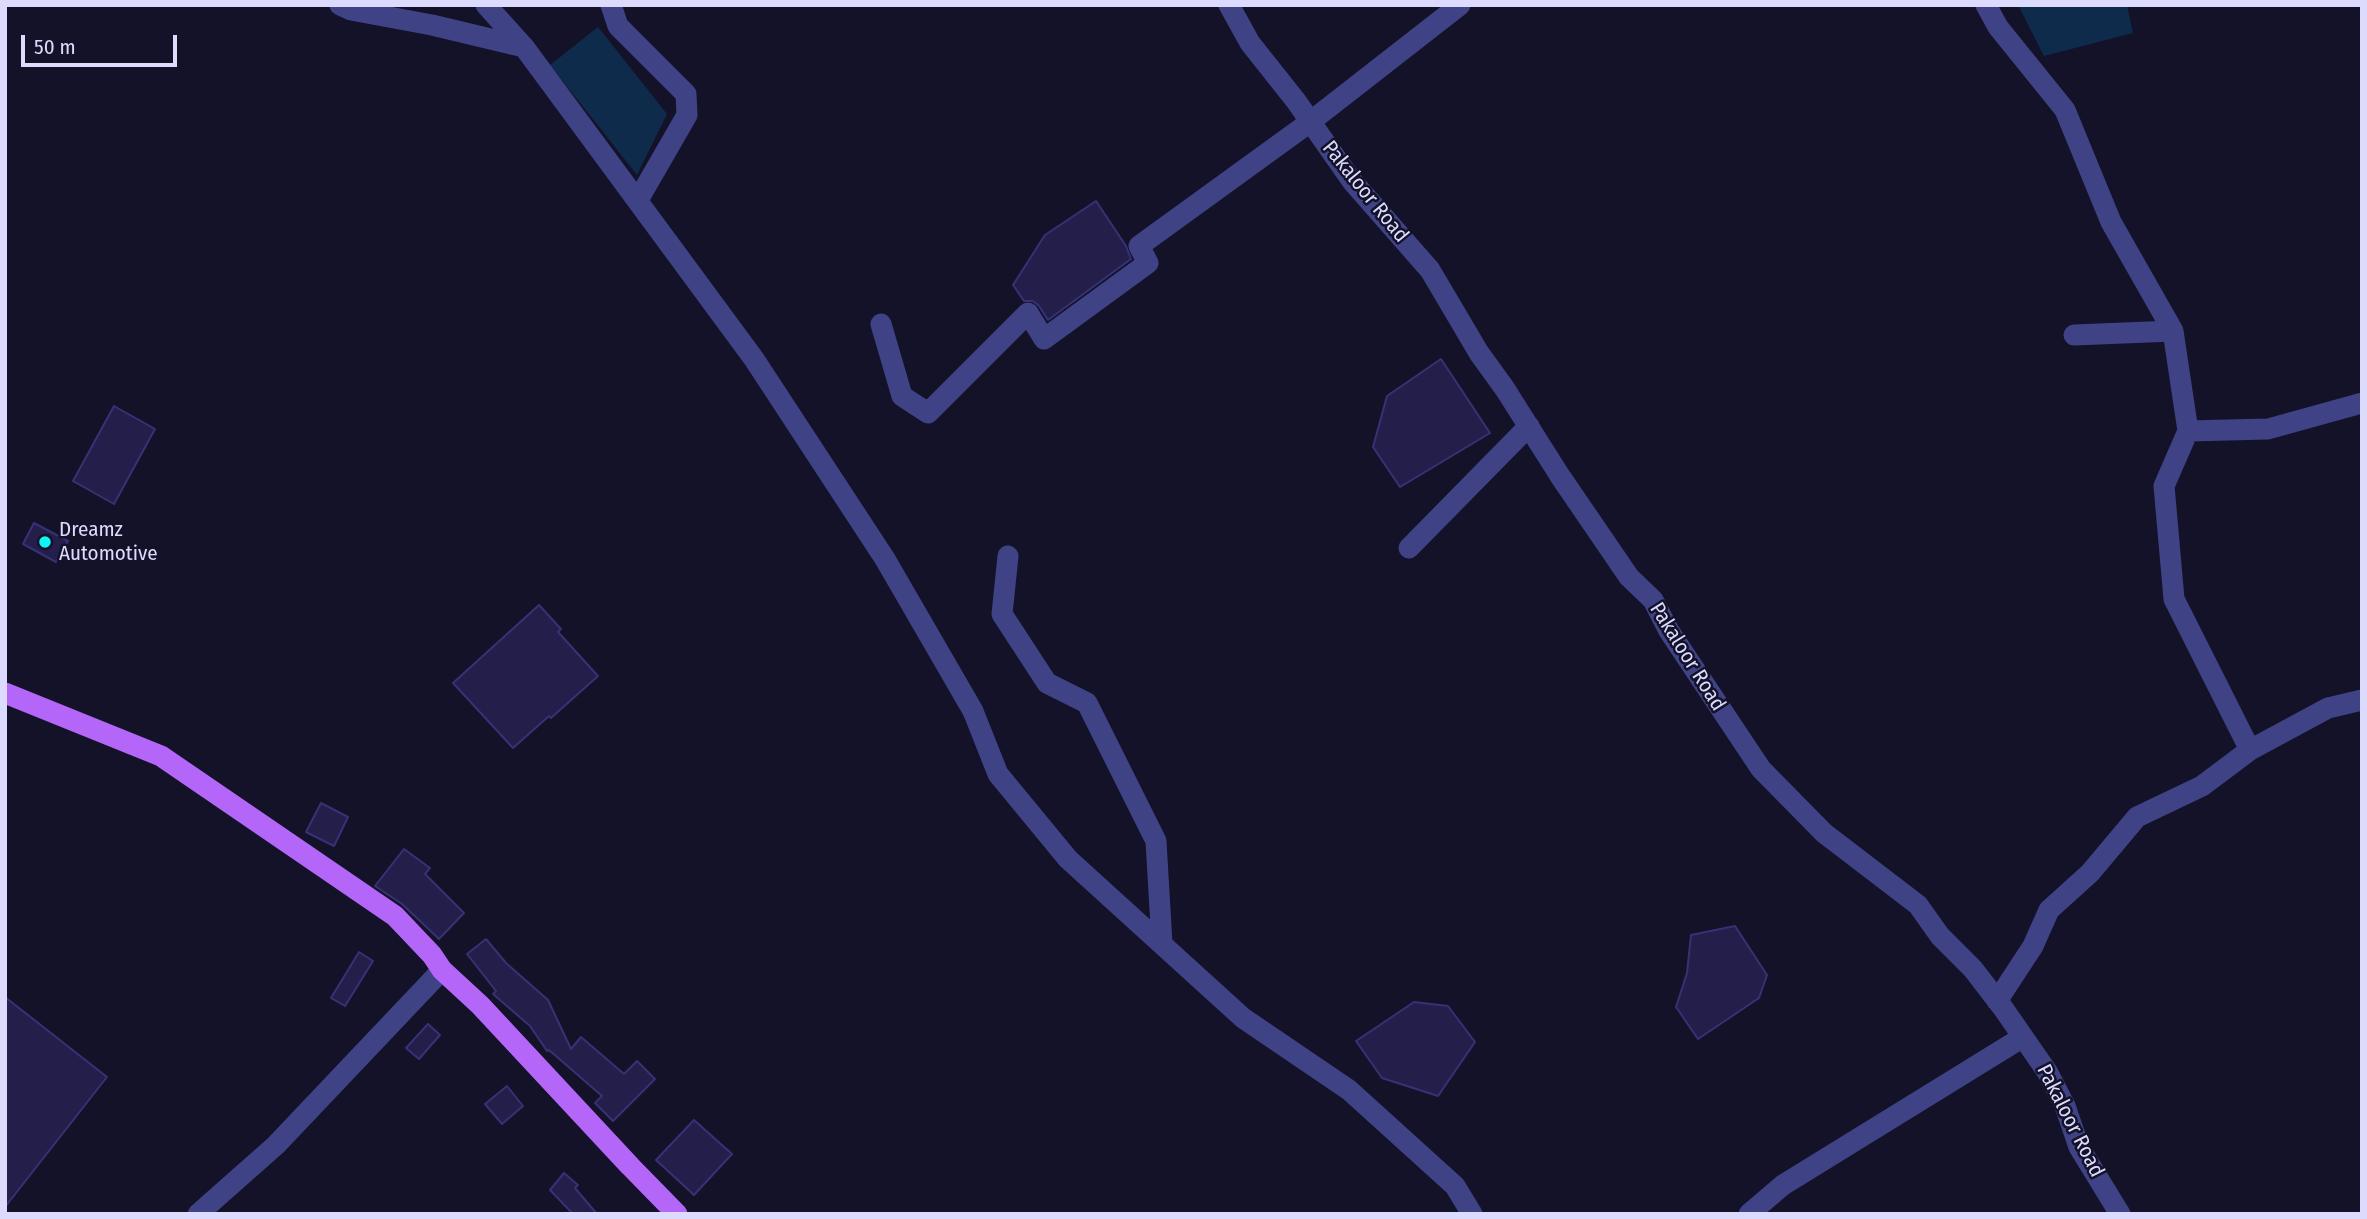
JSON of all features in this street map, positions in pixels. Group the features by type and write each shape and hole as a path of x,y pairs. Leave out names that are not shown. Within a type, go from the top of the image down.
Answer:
{"main road":[{"path":"5,693 161,756 395,916 432,955 442,970 480,1005 677,1214"}],"street":[{"path":"340,5 351,10 432,25 524,47"},
{"path":"486,5 524,47 754,359 885,559 973,711 998,774 1068,859 1242,1018 1349,1090 1455,1186 1472,1214"},
{"path":"611,5 618,26 686,94 687,114 639,200"},
{"name":"Pakaloor Road","path":"1229,5 1250,43 1352,181 1430,270 1458,320 1528,426 1629,577 1653,600 1669,631 1761,769 1824,833 1918,905 1940,936 1973,970 1997,1001 2048,1073 2065,1106 2079,1147 2120,1214"},
{"path":"881,324 902,396 929,413 1028,313 1044,339 1148,264 1139,246 1310,122 1460,5"},
{"path":"1986,5 1998,27 2065,110 2111,222 2173,331 2188,431 2164,486 2174,599 2250,750"},
{"path":"2074,335 2173,331"},
{"path":"2188,431 2269,429 2362,403"},
{"path":"1409,548 1528,426"},
{"path":"1008,556 1002,614 1047,683 1087,703 1156,841 1162,944"},
{"path":"1997,1001 2033,946 2049,911 2090,873 2137,817 2202,786 2250,750 2328,708 2362,700"},
{"path":"198,1214 276,1146 442,970"},
{"path":"1749,1214 1783,1185 2023,1037"}],"water":[{"path":"2018,5 2127,5 2133,33 2044,56"},
{"path":"598,27 667,114 637,175 550,65"}],"building":[{"path":"1096,201 1126,246 1131,259 1048,320 1033,301 1024,301 1013,285 1045,235"},
{"path":"1441,359 1490,433 1400,487 1373,447 1387,396"},
{"name":"Dreamz Automotive","path":"114,406 155,429 114,504 73,481"},
{"name":"Dreamz Automotive","path":"34,523 68,541 56,562 23,544"},
{"path":"539,605 561,629 558,632 598,676 513,748 453,683"},
{"path":"321,803 348,817 334,846 306,832"},
{"path":"404,849 430,868 425,874 464,913 439,939 402,904 375,886"},
{"path":"1735,926 1767,975 1759,998 1698,1039 1676,1007 1687,973 1691,935"},
{"path":"486,939 506,963 548,1000 571,1049 581,1037 624,1074 637,1061 655,1079 613,1121 595,1103 602,1096 547,1051 530,1026 493,994 496,991 467,954"},
{"path":"359,952 373,961 345,1006 331,998"},
{"path":"5,997 107,1077 5,1207"},
{"path":"1414,1002 1448,1006 1475,1042 1438,1096 1382,1078 1356,1041"},
{"path":"428,1024 440,1035 419,1059 406,1048"},
{"path":"507,1086 523,1106 502,1124 485,1104"},
{"path":"694,1120 732,1154 694,1195 656,1160"},
{"path":"564,1173 578,1185 575,1188 597,1214 573,1214 550,1190"}],"place":[{"name":"Dreamz Automotive","path":"45,542"}]}
